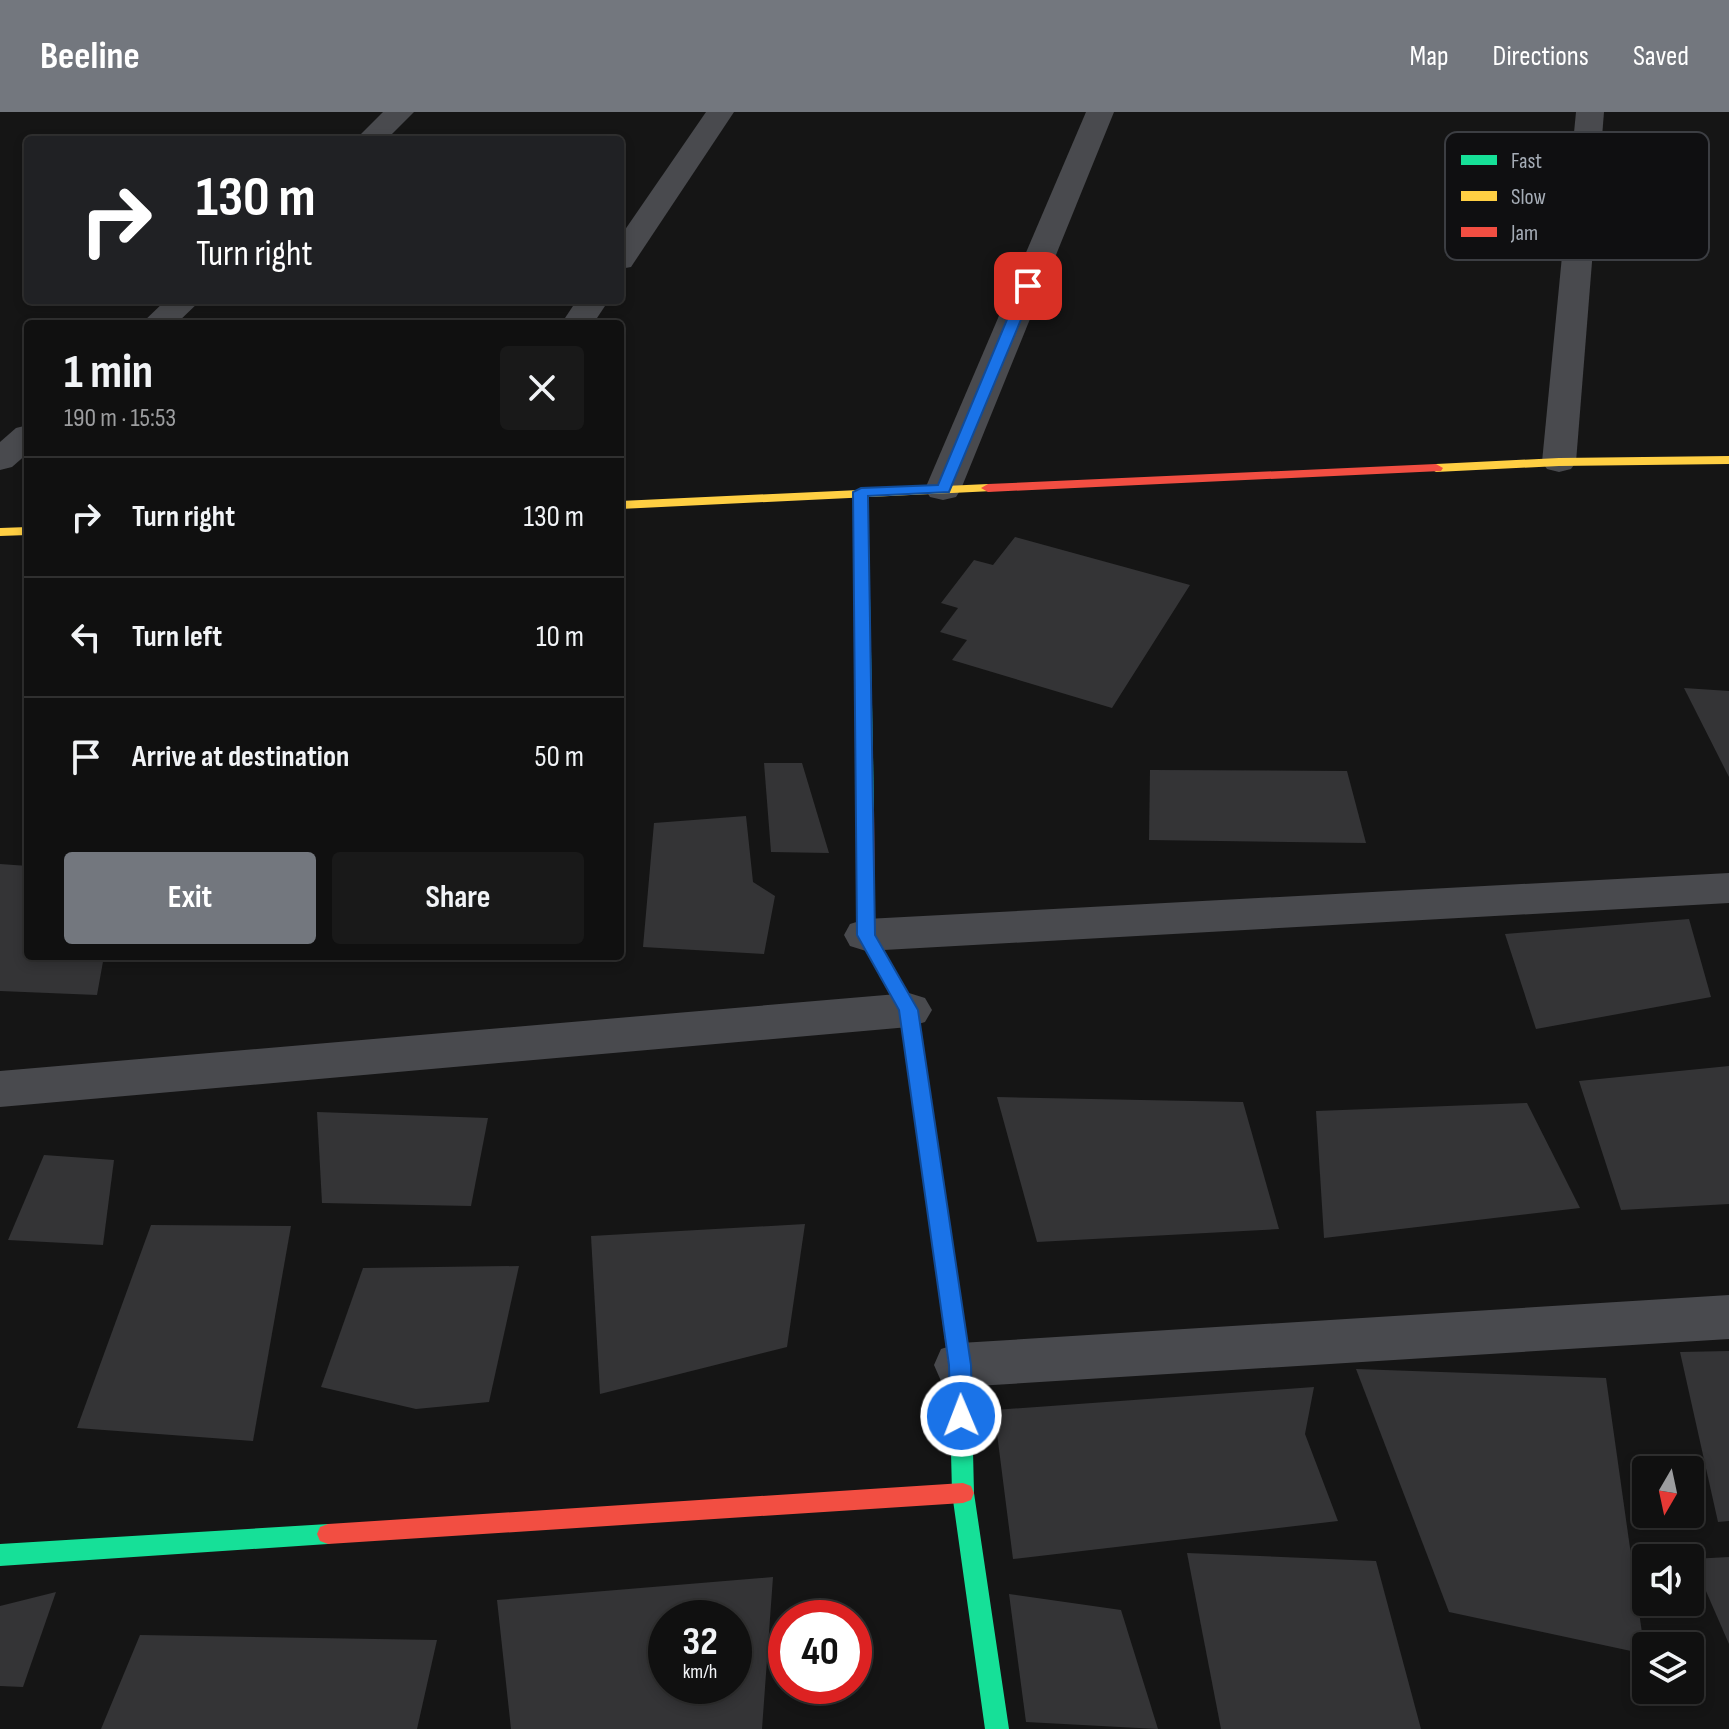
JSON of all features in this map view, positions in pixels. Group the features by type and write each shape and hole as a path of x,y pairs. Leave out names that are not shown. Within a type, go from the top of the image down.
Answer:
{"street":[{"path":"373,136 400,112"},
{"path":"624,254 720,112"},
{"path":"943,489 1100,112"},
{"path":"1588,132 1590,112"},
{"path":"1559,462 1577,260"},
{"path":"162,320 180,304"},
{"path":"0,460 24,439"},
{"path":"624,505 1559,462 1729,460"},
{"path":"861,492 866,935 909,1010 960,1365 963,1493 997,1729"},
{"path":"0,532 24,531"},
{"path":"866,935 1729,888"},
{"path":"0,1089 909,1010"},
{"path":"960,1365 1729,1317"},
{"path":"0,1555 963,1493"}],"building":[{"path":"1015,537 1190,585 1112,708 952,660 967,640 940,632 958,608 941,603 974,560 993,565"},
{"path":"1684,688 1729,691 1729,777"},
{"path":"764,763 802,763 829,853 771,852"},
{"path":"1150,770 1347,771 1366,843 1149,840"},
{"path":"746,816 753,882 775,896 764,954 643,947 654,823"},
{"path":"0,864 24,866 24,960 103,960 97,995 0,991"},
{"path":"1689,919 1711,997 1536,1029 1505,934"},
{"path":"1729,1066 1729,1204 1621,1210 1579,1081"},
{"path":"997,1097 1243,1102 1279,1229 1037,1242"},
{"path":"1527,1103 1580,1208 1324,1238 1316,1111"},
{"path":"317,1112 488,1118 471,1206 322,1203"},
{"path":"44,1155 114,1160 103,1245 8,1240"},
{"path":"805,1224 787,1347 600,1394 591,1236"},
{"path":"151,1225 291,1226 253,1441 77,1428"},
{"path":"519,1266 489,1402 416,1409 321,1387 363,1268"},
{"path":"1729,1351 1729,1521 1718,1522 1680,1352"},
{"path":"1356,1369 1606,1378 1632,1562 1632,1616 1640,1616 1642,1632 1632,1632 1632,1651 1449,1612"},
{"path":"1314,1387 1305,1434 1338,1521 1013,1559 994,1410"},
{"path":"1187,1553 1376,1561 1421,1729 1221,1729"},
{"path":"1729,1557 1729,1644 1704,1587 1704,1558"},
{"path":"773,1577 771,1600 768,1600 762,1729 511,1729 497,1600"},
{"path":"56,1592 23,1687 0,1686 0,1606"},
{"path":"1009,1594 1121,1610 1158,1729 1026,1722"},
{"path":"140,1635 437,1640 417,1729 101,1729"}],"traffic: fast":[{"path":"861,492 865,809"},
{"path":"960,1369 963,1493 997,1729"},
{"path":"0,1555 328,1534"}],"traffic: slow":[{"path":"1436,468 1559,462 1729,460"},
{"path":"624,505 988,488"},
{"path":"0,532 24,531"}],"traffic: jam":[{"path":"988,488 1436,468"},
{"path":"865,809 866,935 909,1010 960,1369"},
{"path":"328,1534 963,1493"}],"route":[{"path":"961,1416 960,1365 909,1010 866,935 864,536 861,492 943,489 1028,286"}]}
